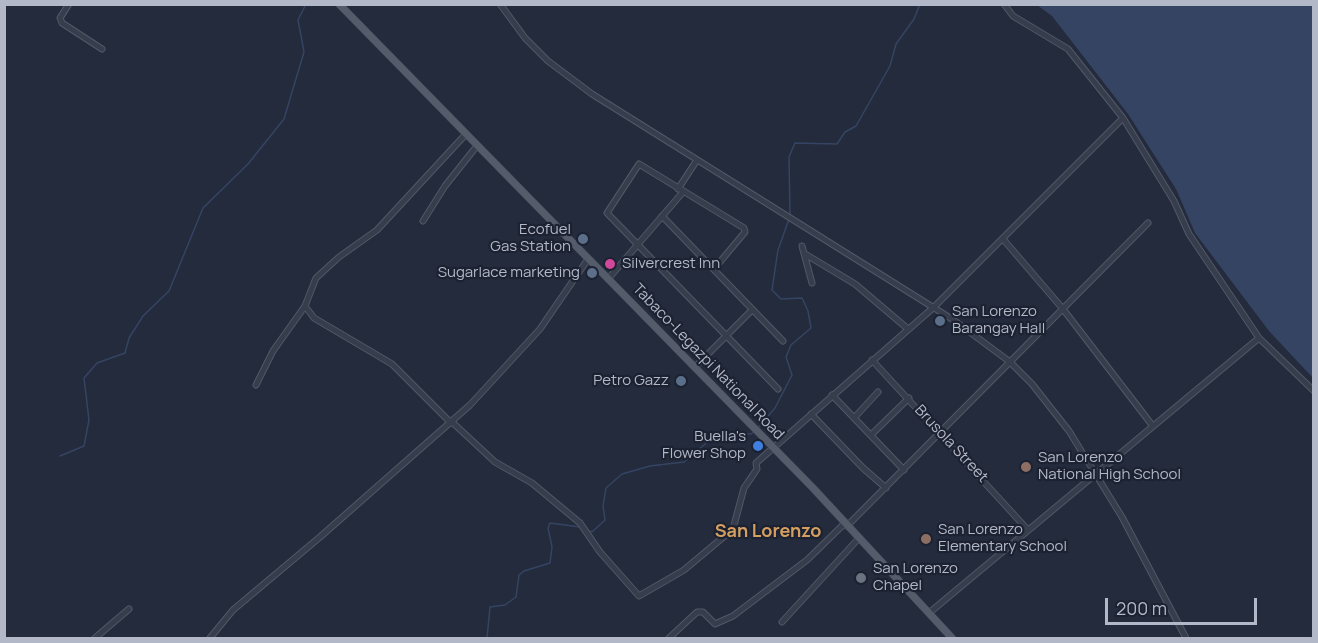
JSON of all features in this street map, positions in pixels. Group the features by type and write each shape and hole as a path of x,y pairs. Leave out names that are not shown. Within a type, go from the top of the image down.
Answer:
{"main road":[{"name":"Tabaco-Legazpi National Road","path":"339,4 476,147 695,367 952,639"}],"street":[{"path":"69,4 60,18 62,23 102,49"},
{"path":"501,4 525,38 548,61 621,115 786,214 934,307 984,340 1010,362 1058,415 1095,473 1122,517 1186,639"},
{"path":"1004,4 1013,16 1068,49 1123,118 1174,201 1190,234 1259,338 1314,391"},
{"path":"304,306 314,318 392,364 495,462 532,483 580,523 639,596 684,570 733,529 744,488 757,469 756,463 934,307 1123,118"},
{"path":"256,385 273,351 304,306 316,278 323,270 377,230 465,135"},
{"path":"423,221 445,186 476,147"},
{"path":"608,279 663,216 681,190 697,160"},
{"path":"714,269 746,232 744,228 639,164 607,213 778,389"},
{"path":"663,216 783,341"},
{"path":"669,639 697,612 703,612 715,624 733,616 814,554 886,488 1148,223"},
{"path":"1003,239 1063,309 1152,425"},
{"path":"802,246 812,283"},
{"path":"805,254 855,284 908,329"},
{"path":"210,639 232,610 451,422 533,336 588,259"},
{"path":"695,367 752,310"},
{"path":"929,613 1259,338"},
{"name":"Brusola Street","path":"872,360 941,432 1029,530"},
{"path":"854,418 878,392"},
{"path":"832,395 904,470"},
{"path":"871,435 909,398"},
{"path":"811,414 862,468 886,488"},
{"path":"782,622 858,538"},
{"path":"95,639 129,609"}],"water":[{"path":"1037,5 1313,5 1313,378 1269,331 1195,233 1176,189 1128,114 1052,16"}],"waterway":[{"path":"60,456 84,446 89,420 84,378 97,363 125,353 129,338 143,316 169,291 203,208 248,164 284,119 304,52 298,20 306,4"},
{"path":"790,215 789,157 795,143 837,144 845,132 856,126 890,66 896,44 914,19 920,4"},
{"path":"758,428 775,408 792,375 786,357 791,345 811,328 808,311 802,298 781,299 772,290 778,250 789,219"},
{"path":"587,530 592,532 605,520 603,506 606,488 622,474 650,466 684,462 718,433 751,434 755,431"},
{"path":"487,638 490,607 505,605 516,597 519,575 524,571 550,563 552,547 548,528 550,523 580,527"},
{"path":"1310,638 1314,637"}],"place":[{"name":"Ecofuel Gas Station","path":"583,239"},
{"name":"Silvercrest Inn","path":"610,264"},
{"name":"Sugarlace marketing","path":"592,273"},
{"name":"San Lorenzo Barangay Hall","path":"940,321"},
{"name":"Petro Gazz","path":"681,381"},
{"name":"Buella's Flower Shop","path":"758,446"},
{"name":"San Lorenzo National High School","path":"1026,467"},
{"name":"San Lorenzo Elementary School","path":"926,539"},
{"name":"San Lorenzo Chapel","path":"861,578"}],"district":[{"name":"San Lorenzo","path":"768,532"}]}
